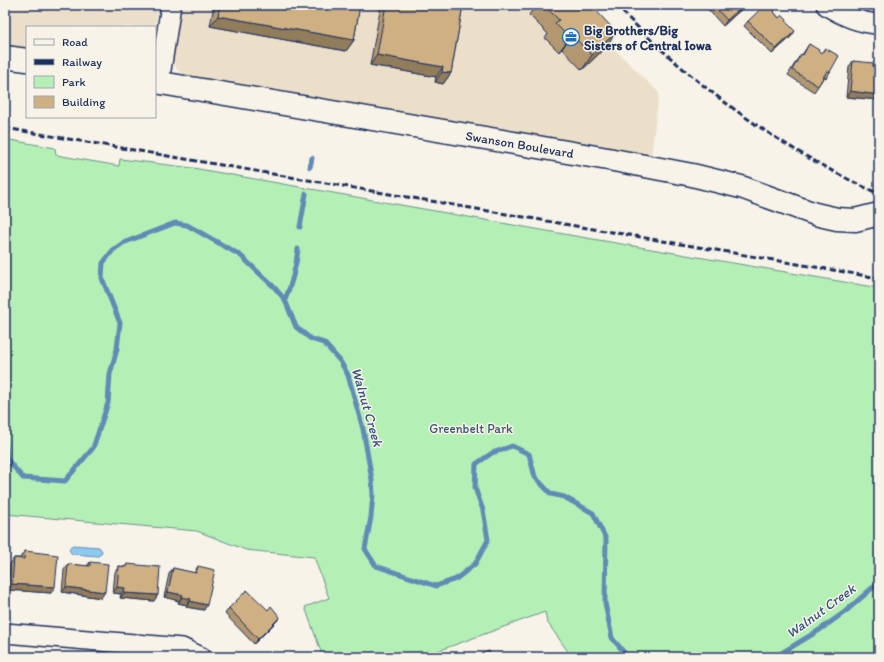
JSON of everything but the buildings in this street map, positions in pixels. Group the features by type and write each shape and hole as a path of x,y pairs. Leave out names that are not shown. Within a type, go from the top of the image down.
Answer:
{"street":[{"path":"157,82 171,5"},
{"path":"826,5 835,11 854,19 879,24"},
{"path":"5,57 26,60"},
{"name":"Swanson Boulevard","path":"157,82 692,175 740,187 815,214 837,219 855,220 879,214"},
{"path":"5,639 182,648 201,657"}],"shaded area":[{"path":"5,5 159,5 156,26 26,26 26,49 5,45"},
{"path":"182,5 570,5 659,93 651,155 185,75 176,69 173,58"}],"green space":[{"name":"Greenbelt Park","path":"5,139 55,148 56,155 119,166 120,159 193,168 879,288 879,657 572,657 547,622 545,612 421,657 323,657 305,607 329,598 314,557 246,550 197,531 5,514"}],"water":[{"path":"73,545 99,547 102,551 98,556 72,554 69,550"}],"waterway":[{"path":"310,167 312,158"},
{"path":"300,227 306,194"},
{"name":"Walnut Creek","path":"5,438 7,459 23,478 65,481 93,448 108,403 110,374 117,349 120,323 102,278 103,263 113,250 123,243 175,223 187,225 240,255 275,288 285,300 296,327 311,339 324,343 340,361 348,375 363,429 372,480 373,494 371,517 365,549 376,566 436,586 456,579 475,564 488,540 483,510 475,488 476,464 492,453 512,446 529,454 535,477 551,494 564,497 593,513 606,539 605,603 612,638 628,657"},
{"path":"285,300 290,288 298,249"},
{"name":"Walnut Creek","path":"775,657 821,629 846,611 879,582"}],"railway":[{"path":"616,5 675,62 738,112 807,157 879,194"},
{"path":"5,128 879,278"}],"place":[{"name":"Big Brothers/Big Sisters of Central Iowa","path":"571,37"}]}
